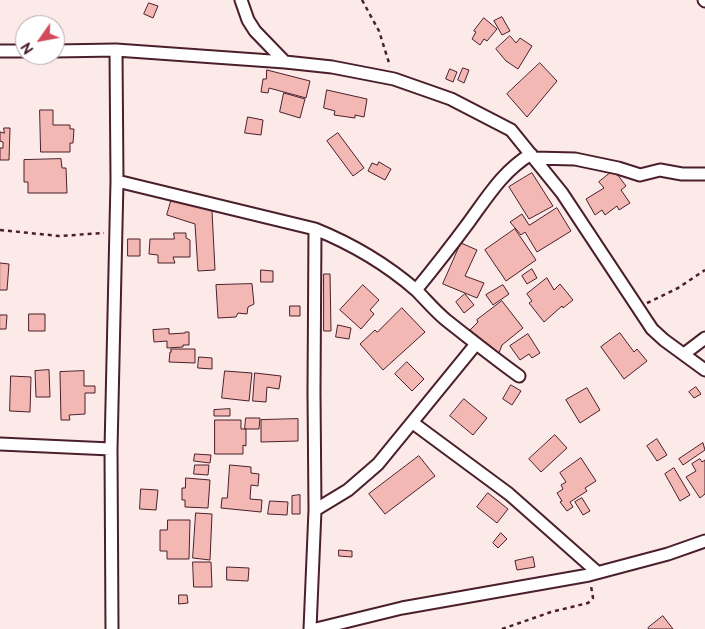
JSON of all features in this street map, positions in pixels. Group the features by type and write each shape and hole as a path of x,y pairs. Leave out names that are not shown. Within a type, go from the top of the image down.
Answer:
{"street":[{"path":"241,0 248,20 255,31 285,62"},
{"path":"112,629 111,449 117,181 116,50"},
{"path":"65,51 116,50 332,67 394,79 451,99 511,130 562,193 652,329 705,370"},
{"path":"0,51 15,51"},
{"path":"416,290 496,185 516,163 533,156 582,160 640,175 660,170 682,174 705,174"},
{"path":"117,181 315,229 339,238 380,262 416,290 444,318 519,376"},
{"path":"310,629 315,510 315,229"},
{"path":"684,354 705,338"},
{"path":"315,510 348,490 378,464 476,344"},
{"path":"413,423 509,494 592,573"},
{"path":"0,444 111,449"},
{"path":"316,629 402,608 592,573 668,554 705,541"}],"path":[{"path":"362,0 378,31 394,79"},
{"path":"0,230 59,236 89,233 115,234"},
{"path":"637,308 678,288 705,270"},
{"path":"502,629 551,612 588,603 593,598 592,573"}],"building":[{"path":"149,3 158,6 153,18 144,14"},
{"path":"502,17 510,31 502,35 494,21"},
{"path":"484,18 497,29 487,41 484,39 480,45 472,39 476,32 474,31"},
{"path":"510,36 516,43 520,38 532,46 518,69 506,61 496,49"},
{"path":"540,63 557,81 527,117 507,94"},
{"path":"463,68 469,70 464,83 458,80"},
{"path":"450,69 457,72 453,82 446,79"},
{"path":"267,70 310,81 306,98 269,88 268,93 261,92"},
{"path":"327,90 367,99 364,117 355,115 355,118 334,115 335,111 324,108"},
{"path":"284,93 305,99 300,118 280,112"},
{"path":"40,110 53,110 53,125 70,125 70,129 74,129 73,143 70,143 70,152 41,152"},
{"path":"248,117 263,120 261,135 245,133"},
{"path":"4,128 10,128 9,160 0,160 0,148 3,148 3,142 0,141 0,132 4,133"},
{"path":"338,133 364,168 353,176 327,141"},
{"path":"61,159 62,168 66,168 67,193 28,193 28,182 24,182 24,160"},
{"path":"379,162 391,169 385,180 368,171 372,163 377,165"},
{"path":"614,170 626,186 621,190 630,203 619,210 617,206 605,215 602,210 595,215 586,199 604,188 599,182"},
{"path":"532,173 553,206 529,219 509,187"},
{"path":"172,198 212,211 215,270 198,271 195,224 167,215"},
{"path":"557,208 571,231 537,252 525,232 521,235 510,222 522,214 529,225"},
{"path":"515,229 536,260 506,281 485,250"},
{"path":"174,233 186,233 186,238 190,240 190,257 173,257 175,263 158,263 158,255 149,254 150,239 174,239"},
{"path":"128,239 140,239 140,256 128,256"},
{"path":"461,243 477,250 465,276 484,283 477,298 443,284"},
{"path":"0,263 9,264 7,290 0,290"},
{"path":"532,269 537,278 527,284 522,276"},
{"path":"261,270 273,271 273,282 261,282"},
{"path":"324,274 330,274 331,331 324,331"},
{"path":"547,278 554,290 560,284 573,300 563,308 562,306 544,322 529,303 532,301 527,294"},
{"path":"252,284 254,304 248,307 247,314 238,313 236,317 218,318 216,285"},
{"path":"363,285 379,300 370,310 374,314 361,329 340,310"},
{"path":"503,285 509,294 493,305 486,295"},
{"path":"465,294 474,305 464,313 456,302"},
{"path":"502,301 523,328 502,345 499,353 470,330 478,322 477,320"},
{"path":"290,306 300,306 300,316 290,316"},
{"path":"402,308 425,332 383,370 360,344 375,330 377,332"},
{"path":"29,314 45,314 45,331 29,331"},
{"path":"0,315 7,315 6,329 0,329"},
{"path":"338,325 351,328 349,339 336,337"},
{"path":"169,329 169,334 189,332 189,345 167,348 167,341 154,342 153,330"},
{"path":"620,333 634,352 637,349 647,361 624,379 601,347"},
{"path":"528,334 540,353 532,358 529,354 520,360 510,346"},
{"path":"171,349 195,349 195,363 169,362"},
{"path":"199,357 212,358 212,369 198,368"},
{"path":"407,362 424,379 412,391 395,374"},
{"path":"49,370 50,397 36,397 35,371"},
{"path":"84,371 84,386 95,386 95,393 85,393 85,414 69,415 70,420 61,420 60,372"},
{"path":"225,371 252,373 249,401 222,398"},
{"path":"255,373 281,376 279,389 267,387 266,402 253,401"},
{"path":"11,376 31,377 30,412 10,411"},
{"path":"511,385 521,391 512,405 503,399"},
{"path":"696,387 701,394 694,398 689,392"},
{"path":"587,388 600,410 580,423 566,400"},
{"path":"464,399 487,418 473,435 450,416"},
{"path":"230,409 230,416 214,416 214,410"},
{"path":"246,418 260,418 259,429 245,429"},
{"path":"298,419 298,441 261,442 261,420"},
{"path":"215,420 241,420 241,429 246,429 246,446 243,445 243,454 215,454"},
{"path":"555,435 567,448 541,472 529,459"},
{"path":"657,439 667,455 657,461 647,446"},
{"path":"703,443 705,450 683,465 679,459"},
{"path":"195,454 211,455 210,463 194,461"},
{"path":"419,456 435,476 385,514 369,494"},
{"path":"581,458 596,481 585,488 587,491 570,502 573,507 567,511 560,502 562,501 557,493 563,489 561,485 566,482 560,473"},
{"path":"700,459 702,462 705,460 705,494 700,498 686,477 696,471 692,464"},
{"path":"195,465 209,465 208,475 194,474"},
{"path":"230,465 251,467 251,473 259,474 258,486 251,485 250,499 262,500 261,512 221,508 222,498 227,498"},
{"path":"674,468 690,495 680,501 665,474"},
{"path":"186,478 210,480 208,508 185,507 185,500 182,500 182,488 185,488"},
{"path":"141,489 158,490 156,510 140,509"},
{"path":"488,493 508,509 497,523 477,507"},
{"path":"300,495 300,514 292,514 292,496"},
{"path":"582,498 590,511 583,515 575,502"},
{"path":"270,501 288,502 287,515 268,514"},
{"path":"196,513 212,514 210,560 193,558"},
{"path":"168,520 190,520 189,559 167,559 167,551 160,551 160,530 167,530"},
{"path":"501,533 507,539 498,548 493,543"},
{"path":"339,550 352,551 352,557 339,556"},
{"path":"533,557 535,567 517,570 515,561"},
{"path":"193,562 211,562 212,587 194,587"},
{"path":"227,567 249,568 248,581 227,580"},
{"path":"179,595 187,595 188,603 179,604"},
{"path":"663,616 673,629 648,628"}]}
